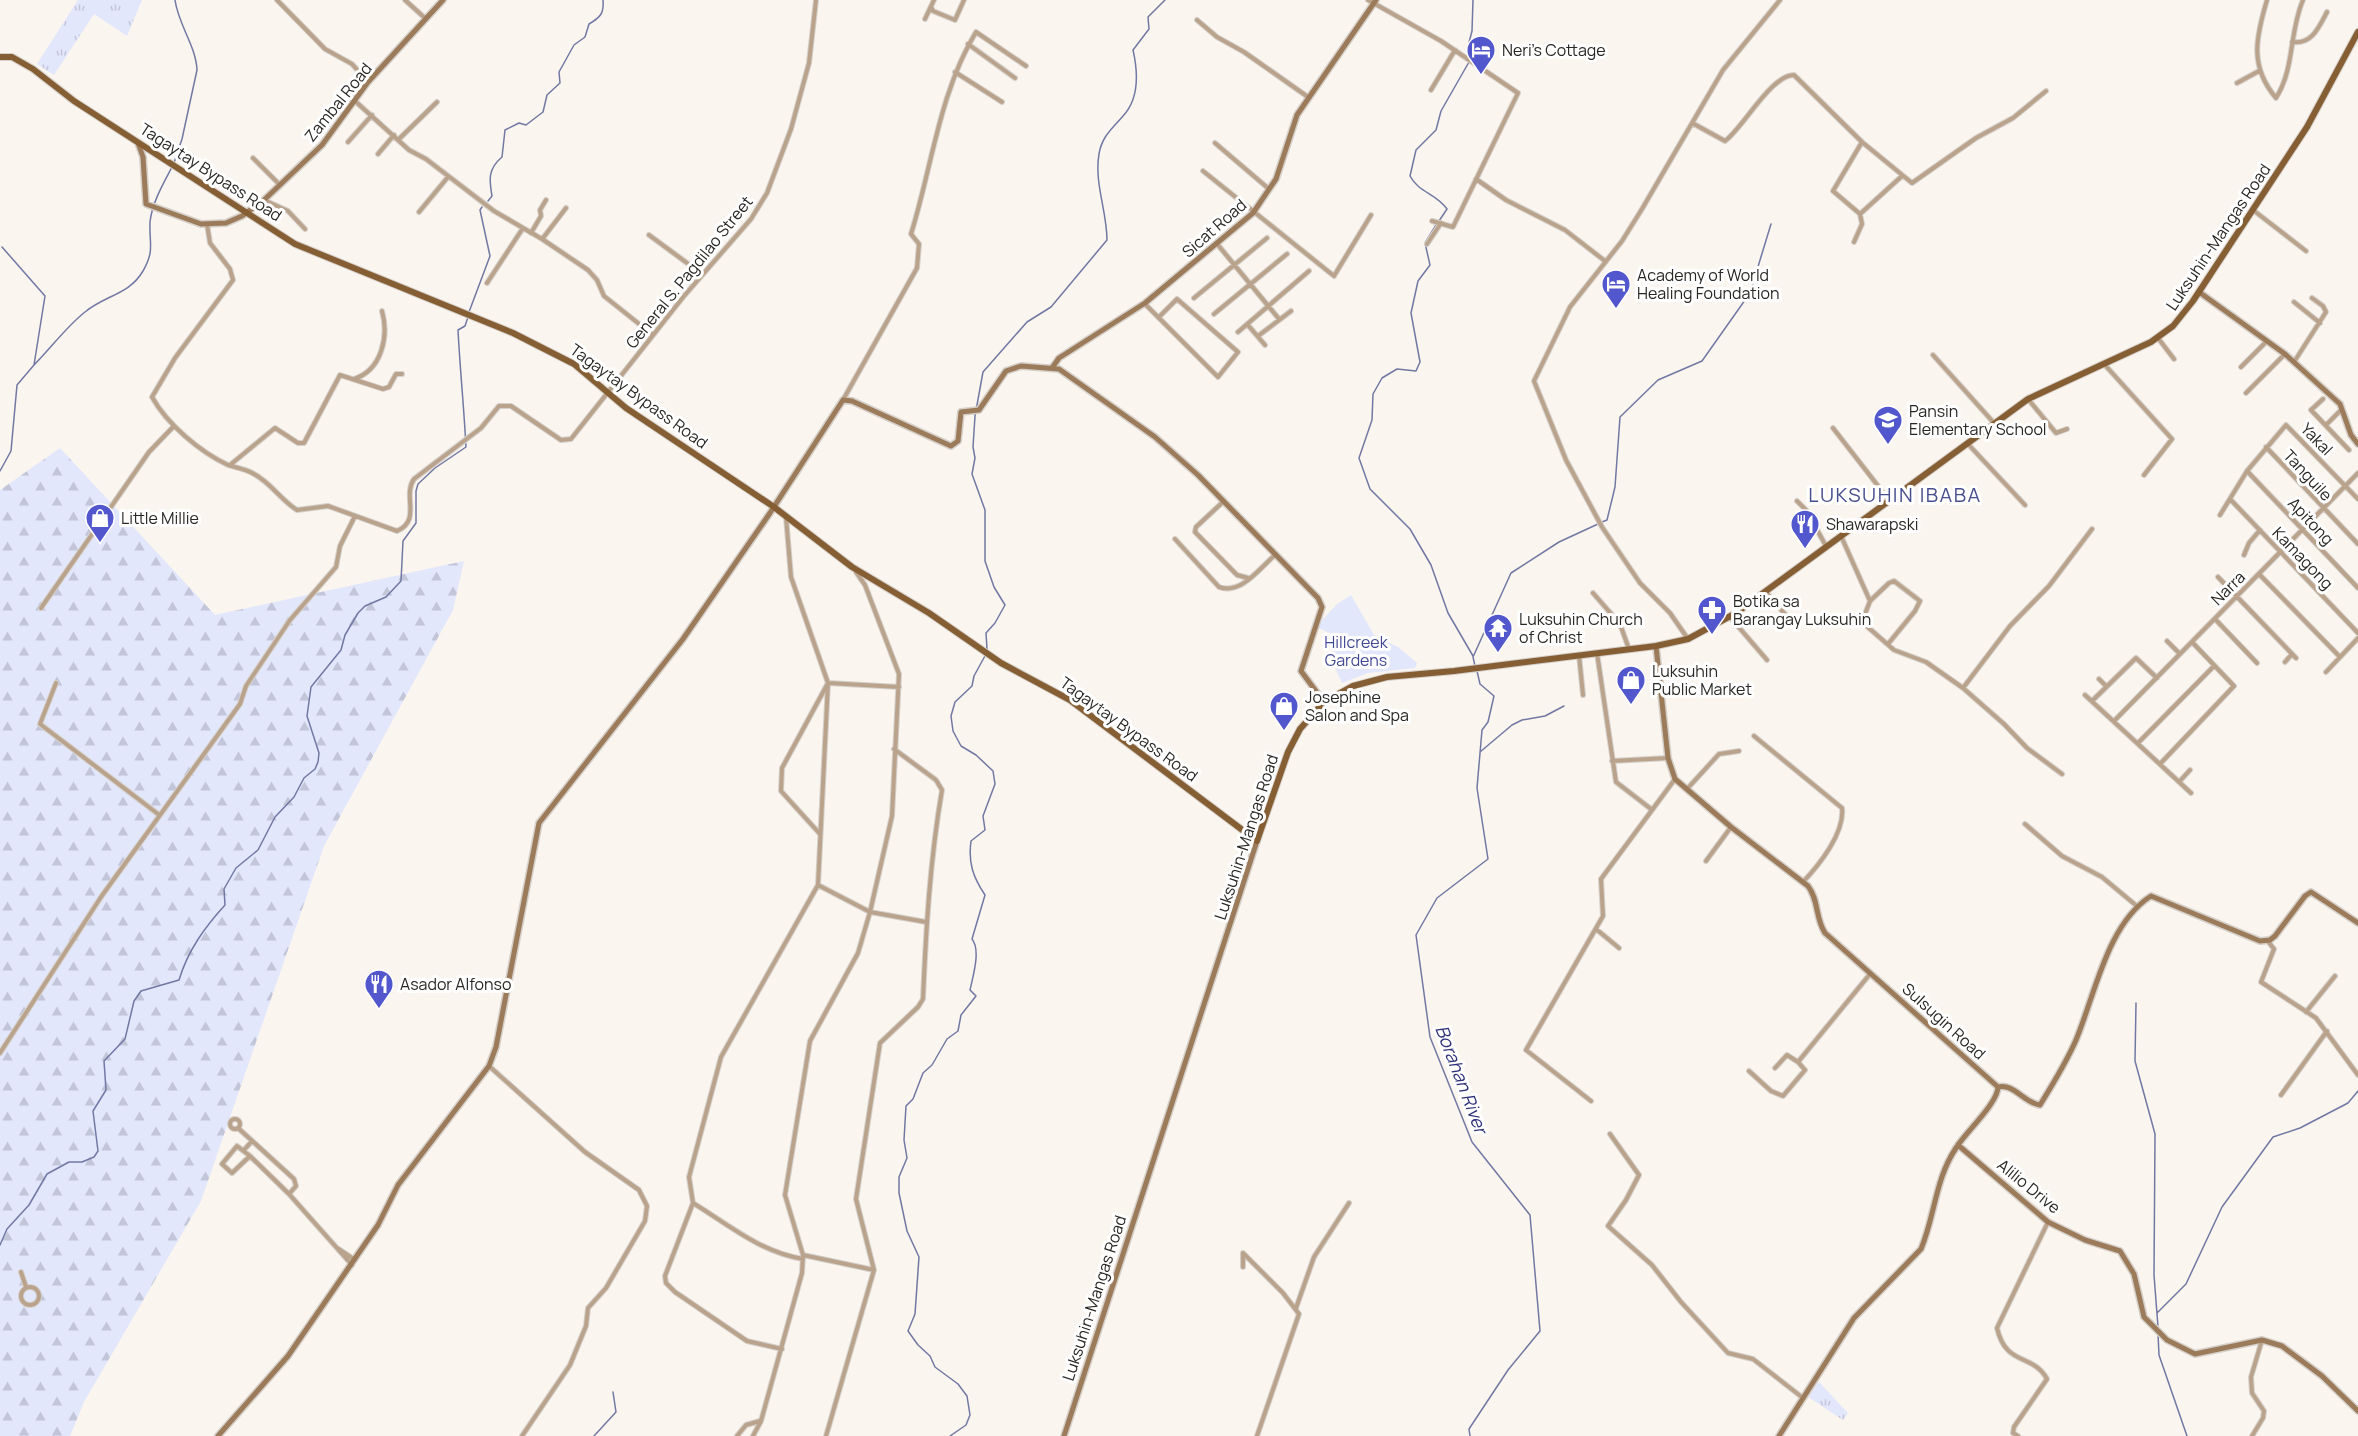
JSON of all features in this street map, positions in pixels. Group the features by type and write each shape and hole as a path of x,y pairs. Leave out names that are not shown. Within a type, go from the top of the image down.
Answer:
{"main road":[{"name":"Luksuhin-Mangas Road","path":"1257,841 1288,752 1300,729 1324,702 1353,686 1370,680 1656,646 1688,639 1730,617 1966,442 2028,399 2158,338 2173,326 2199,292 2253,210 2312,119 2358,32"},
{"name":"Tagaytay Bypass Road","path":"2,55 25,64 75,101 131,135 299,246 449,309 530,340 564,358 633,413 774,507 852,567 929,613 1001,663 1070,700 1257,841"}],"street":[{"path":"277,0 329,54 352,64 368,82"},
{"path":"405,0 427,19"},
{"name":"Zambal Road","path":"131,135 141,150 144,201 150,206 186,220 207,224 229,222 264,200 322,145 368,82 442,0"},
{"name":"General S. Pagdilao Street","path":"207,224 210,243 234,277 175,358 152,397 174,426 230,465 255,474 297,510 305,511 324,505 392,532 402,529 411,516 411,482 486,423 495,409 506,405 567,441 590,417 606,392 702,274 751,219 767,194 791,129 809,63 816,0"},
{"path":"926,19 934,0"},
{"path":"931,7 933,11 955,20 964,0"},
{"path":"1368,0 1455,50 1518,93 1454,227 1432,221"},
{"path":"1688,639 1670,613 1640,583 1602,526 1558,442 1534,381 1570,307 1642,209 1694,124 1723,70 1780,0"},
{"path":"2267,0 2259,31 2259,71 2276,98 2287,78 2292,42 2303,0"},
{"name":"Sicat Road","path":"1052,368 1059,358 1145,303 1218,245 1253,213 1270,190 1284,156 1292,126 1308,97 1375,2"},
{"path":"2292,42 2303,43 2309,39 2327,12"},
{"path":"1197,20 1217,37 1244,52 1308,97"},
{"path":"218,1436 288,1356 378,1225 398,1185 489,1066 496,1047 540,823 683,639 774,507 843,399 917,268 919,244 911,234 955,72 968,44 976,32 1026,66"},
{"path":"968,44 1015,78"},
{"path":"1431,90 1455,50"},
{"path":"2237,83 2259,71"},
{"path":"955,72 1002,102"},
{"path":"1694,124 1725,141 1770,91 1788,75 1794,75 1862,142 1911,183 1923,177 1976,138 2013,118 2046,91"},
{"path":"355,101 409,150 592,273 604,296 653,335"},
{"path":"399,139 437,102"},
{"path":"348,142 372,115"},
{"path":"378,154 394,135"},
{"path":"1854,242 1862,224 1860,214 1833,191 1862,142"},
{"path":"1215,143 1270,190"},
{"path":"253,158 280,185"},
{"path":"1203,171 1334,276 1371,215"},
{"path":"1860,214 1902,176"},
{"path":"419,212 448,177"},
{"path":"1476,179 1506,200 1565,230 1605,261"},
{"path":"264,200 288,212 305,229"},
{"path":"531,232 541,216 540,210 546,200"},
{"path":"543,238 566,208"},
{"path":"2253,210 2306,251"},
{"path":"1427,244 1441,224"},
{"path":"487,284 523,228"},
{"path":"649,235 702,274"},
{"path":"1194,298 1267,237"},
{"path":"1218,245 1279,320"},
{"path":"1214,314 1287,254"},
{"path":"1238,332 1309,271"},
{"path":"2199,292 2294,362 2343,409 2352,435 2358,444"},
{"path":"2294,362 2320,323 2325,309 2312,298"},
{"path":"1145,303 1218,377 1238,352 1177,299 1159,317"},
{"path":"2294,302 2309,311 2320,323"},
{"path":"1258,336 1291,310"},
{"path":"353,379 365,374 379,357 386,328 382,311"},
{"path":"1247,324 1265,345"},
{"path":"2158,338 2174,358"},
{"path":"2241,367 2267,341"},
{"path":"2247,393 2285,354"},
{"path":"1933,355 1994,423"},
{"path":"2103,364 2172,439 2144,475"},
{"path":"843,399 951,446 958,441 959,416 964,410 979,410 1006,371 1020,366 1052,368 1142,427 1224,501 1321,602 1301,667 1304,677 1324,702"},
{"path":"230,465 275,428 298,443 304,443 342,375 383,389 389,387 396,374 402,374"},
{"path":"2028,399 2056,433 2067,429"},
{"path":"2323,399 2311,410 2349,450"},
{"path":"2326,425 2343,409"},
{"name":"Yakal","path":"2220,514 2247,471 2286,425 2358,500"},
{"path":"40,608 149,452 174,426"},
{"path":"1833,428 1889,500"},
{"path":"2343,442 2352,435"},
{"path":"1966,442 2025,505"},
{"name":"Tanguile","path":"2266,447 2358,544"},
{"name":"Apitong","path":"2247,471 2358,588"},
{"name":"Narra","path":"2115,720 2358,473"},
{"name":"Kamagong","path":"2230,499 2358,635"},
{"path":"1224,501 1196,527 1195,532 1237,576 1249,578"},
{"path":"1797,501 1806,510 1826,546"},
{"path":"0,1053 158,814 236,711 242,701 246,686 290,620 336,567 340,546 355,516"},
{"path":"782,1349 747,1341 675,1292 666,1283 665,1276 693,1203 689,1177 721,1057 818,885 828,683 791,577 786,516"},
{"path":"1963,688 2010,626 2049,586 2092,529"},
{"path":"2244,555 2249,543 2260,530"},
{"path":"1840,535 1870,602"},
{"path":"1175,539 1219,587 1232,590 1275,555"},
{"path":"753,1436 761,1421 782,1349 803,1257 785,1195 810,1041 858,953 892,816 899,687 896,664 865,585 852,567"},
{"path":"2259,574 2340,657"},
{"path":"2218,577 2294,656 2285,662"},
{"path":"1888,644 1915,611 1920,601 1894,581 1870,602 1862,622 1888,644 1903,655 1926,662 1963,688 2027,748 2061,774"},
{"path":"1765,591 1790,620"},
{"path":"1593,593 1620,624 1629,649"},
{"path":"1730,617 1767,660"},
{"path":"2215,619 2257,663"},
{"path":"2326,672 2358,635"},
{"path":"2167,641 2180,654"},
{"path":"2160,764 2234,686 2192,642"},
{"name":"Sulsugin Road","path":"1656,646 1668,758 1675,779 1731,827 1803,882 1813,892 1819,924 1825,933 1998,1087 2009,1088 2031,1103 2040,1104 2075,1041 2111,944 2138,907"},
{"path":"1597,652 1616,782 1651,809"},
{"path":"1579,655 1583,695"},
{"path":"2092,701 2136,658 2157,678"},
{"path":"2138,743 2214,666"},
{"path":"2099,679 2106,686"},
{"path":"828,683 899,687"},
{"path":"820,835 780,786 782,768 828,683"},
{"path":"56,684 40,724 158,814"},
{"path":"2085,695 2115,720 2191,793"},
{"path":"1754,736 1842,808 1837,831 1817,867 1803,882"},
{"path":"826,1436 874,1270 856,1204 880,1043 918,1007 923,999 926,922 934,836 942,790 936,780 894,749"},
{"path":"1686,790 1719,754 1739,751"},
{"path":"1612,761 1668,758"},
{"path":"2179,782 2190,770"},
{"path":"1591,1101 1526,1050 1596,929 1604,909 1601,879 1675,779"},
{"path":"2025,824 2062,856 2102,877 2138,907 2151,896 2260,941 2275,936 2305,896 2312,892 2358,923"},
{"path":"1706,861 1731,827"},
{"name":"Luksuhin-Mangas Road","path":"1064,1436 1233,924 1257,841"},
{"path":"818,885 870,912 926,922"},
{"path":"1596,929 1619,948"},
{"path":"2267,940 2274,950 2261,982 2306,1012 2327,1031 2358,1075"},
{"path":"1798,1062 1870,974"},
{"path":"2306,1012 2335,976"},
{"path":"2280,1095 2327,1031"},
{"path":"1749,1071 1772,1091 1783,1096 1804,1070 1798,1062 1787,1055 1775,1068"},
{"path":"489,1066 585,1152 639,1190 646,1206 645,1221 606,1288 588,1308 586,1326 570,1365 522,1436"},
{"path":"1779,1436 1854,1318 1921,1249 1948,1160 1992,1101 1998,1087"},
{"path":"238,1128 294,1179 296,1186 289,1194"},
{"path":"1610,1134 1639,1175 1626,1200 1608,1226 1652,1265 1681,1302 1728,1353 1753,1359 1803,1399"},
{"path":"244,1150 252,1141"},
{"name":"Alilio Drive","path":"1958,1145 2048,1222 2085,1240 2120,1251 2134,1274 2144,1317 2158,1332 2182,1350 2195,1354 2262,1340"},
{"path":"250,1156 234,1172 224,1168 223,1160 234,1148 240,1147 244,1150 289,1194 336,1248 353,1262"},
{"path":"693,1203 759,1246 775,1253 874,1270"},
{"path":"1296,1308 1314,1257 1349,1203"},
{"path":"2018,1436 2013,1433 2014,1427 2047,1379 2043,1372 2007,1352 2000,1342 1997,1328 2048,1222"},
{"path":"1243,1267 1244,1253 1299,1314 1257,1436"},
{"path":"21,1272 26,1287"},
{"path":"26,1287 39,1292 40,1298 34,1305 27,1304 21,1298 21,1292 26,1287"},
{"path":"2252,1436 2263,1418 2264,1411 2252,1393 2251,1377 2262,1340 2282,1346 2322,1376 2358,1412"},
{"path":"737,1436 746,1425 761,1421"}],"green space":[{"path":"78,0 142,0 127,36 94,14 54,75 37,64"},
{"path":"60,448 215,615 464,561 453,610 324,846 201,1201 84,1402 70,1436 0,1436 0,490"},
{"name":"Hillcreek Gardens","path":"1351,595 1374,635 1398,647 1417,663 1415,668 1368,673 1342,683 1333,663 1330,633 1316,627 1337,604"},
{"path":"1819,1382 1848,1413 1843,1420 1808,1397"}],"waterway":[{"path":"174,163 182,139 197,70 194,52 175,0"},
{"path":"488,201 492,196 490,184 492,170 502,157 505,130 519,123 526,125 543,112 547,95 560,83 559,72 574,45 585,37 589,24 601,14 603,0"},
{"path":"987,649 986,633 995,623 1005,605 994,587 985,561 985,510 972,474 975,458 973,447 975,416 983,372 1027,322 1051,307 1107,240 1098,176 1100,148 1108,133 1132,102 1136,85 1133,50 1149,29 1148,17 1165,0"},
{"name":"Borahan River","path":"1439,221 1447,209 1438,199 1418,186 1410,176 1416,150 1436,130 1441,111 1469,62 1471,54 1467,50 1472,31 1473,0"},
{"path":"34,365 78,318 93,306 131,285 143,271 150,252 150,222 153,208 172,167"},
{"path":"469,312 490,256 480,210 482,207"},
{"name":"Borahan River","path":"1602,522 1607,520 1615,487 1620,417 1658,380 1702,361 1750,293 1771,224"},
{"name":"Borahan River","path":"1436,225 1425,243 1430,265 1418,281 1411,313 1420,362 1416,371 1397,369 1382,378 1373,394 1372,420 1359,458 1370,489 1410,529 1431,565 1448,613 1473,656"},
{"path":"0,471 11,451 17,385 34,365 45,296 2,247"},
{"path":"0,1245 7,1229 29,1205 47,1174 69,1162 82,1162 94,1157 98,1151 93,1111 106,1090 104,1061 125,1039 134,1001 141,991 179,980 198,940 225,905 224,889 236,868 258,850 275,817 294,797 304,778 315,769 319,753 307,716 311,687 341,650 345,635 358,613 365,606 386,597 401,581 403,541 416,523 418,484 435,468 466,447 458,330 465,326 468,317"},
{"name":"Borahan River","path":"1475,666 1473,657 1511,573 1559,542 1598,524"},
{"path":"950,1436 966,1425 970,1415 967,1396 958,1384 935,1367 930,1356 908,1331 915,1314 919,1257 907,1231 899,1193 899,1177 907,1158 904,1140 906,1106 913,1099 923,1073 932,1065 947,1039 958,1031 961,1015 976,996 970,990 976,956 972,939 985,895 972,870 970,849 971,841 985,830 983,816 995,784 993,771 976,755 961,746 953,731 951,716 955,702 972,686 974,676 986,654"},
{"name":"Borahan River","path":"1470,1436 1469,1429 1508,1370 1540,1331 1530,1215 1472,1142 1430,1037 1416,935 1437,898 1488,859 1477,788 1482,730 1488,722 1494,696 1480,684 1477,671"},
{"path":"1480,752 1512,725 1522,720 1545,716 1564,706"},
{"path":"2136,1003 2135,1061 2155,1134 2154,1275 2158,1327"},
{"path":"2157,1313 2186,1284 2222,1207 2273,1137 2300,1128 2348,1103 2358,1091"},
{"path":"2158,1334 2159,1355 2187,1436"},
{"path":"594,1436 616,1412 613,1392"}],"place":[{"name":"Neri’s Cottage","path":"1481,76"},
{"name":"Academy of World Healing Foundation","path":"1616,310"},
{"name":"Pansin Elementary School","path":"1888,446"},
{"name":"Little Millie","path":"100,544"},
{"name":"Shawarapski","path":"1805,550"},
{"name":"Botika sa Barangay Luksuhin","path":"1712,636"},
{"name":"Luksuhin Church of Christ","path":"1498,654"},
{"name":"Luksuhin Public Market","path":"1631,706"},
{"name":"Josephine Salon and Spa","path":"1284,732"},
{"name":"Asador Alfonso","path":"379,1010"}],"district":[{"name":"LUKSUHIN IBABA","path":"1895,494"}]}
